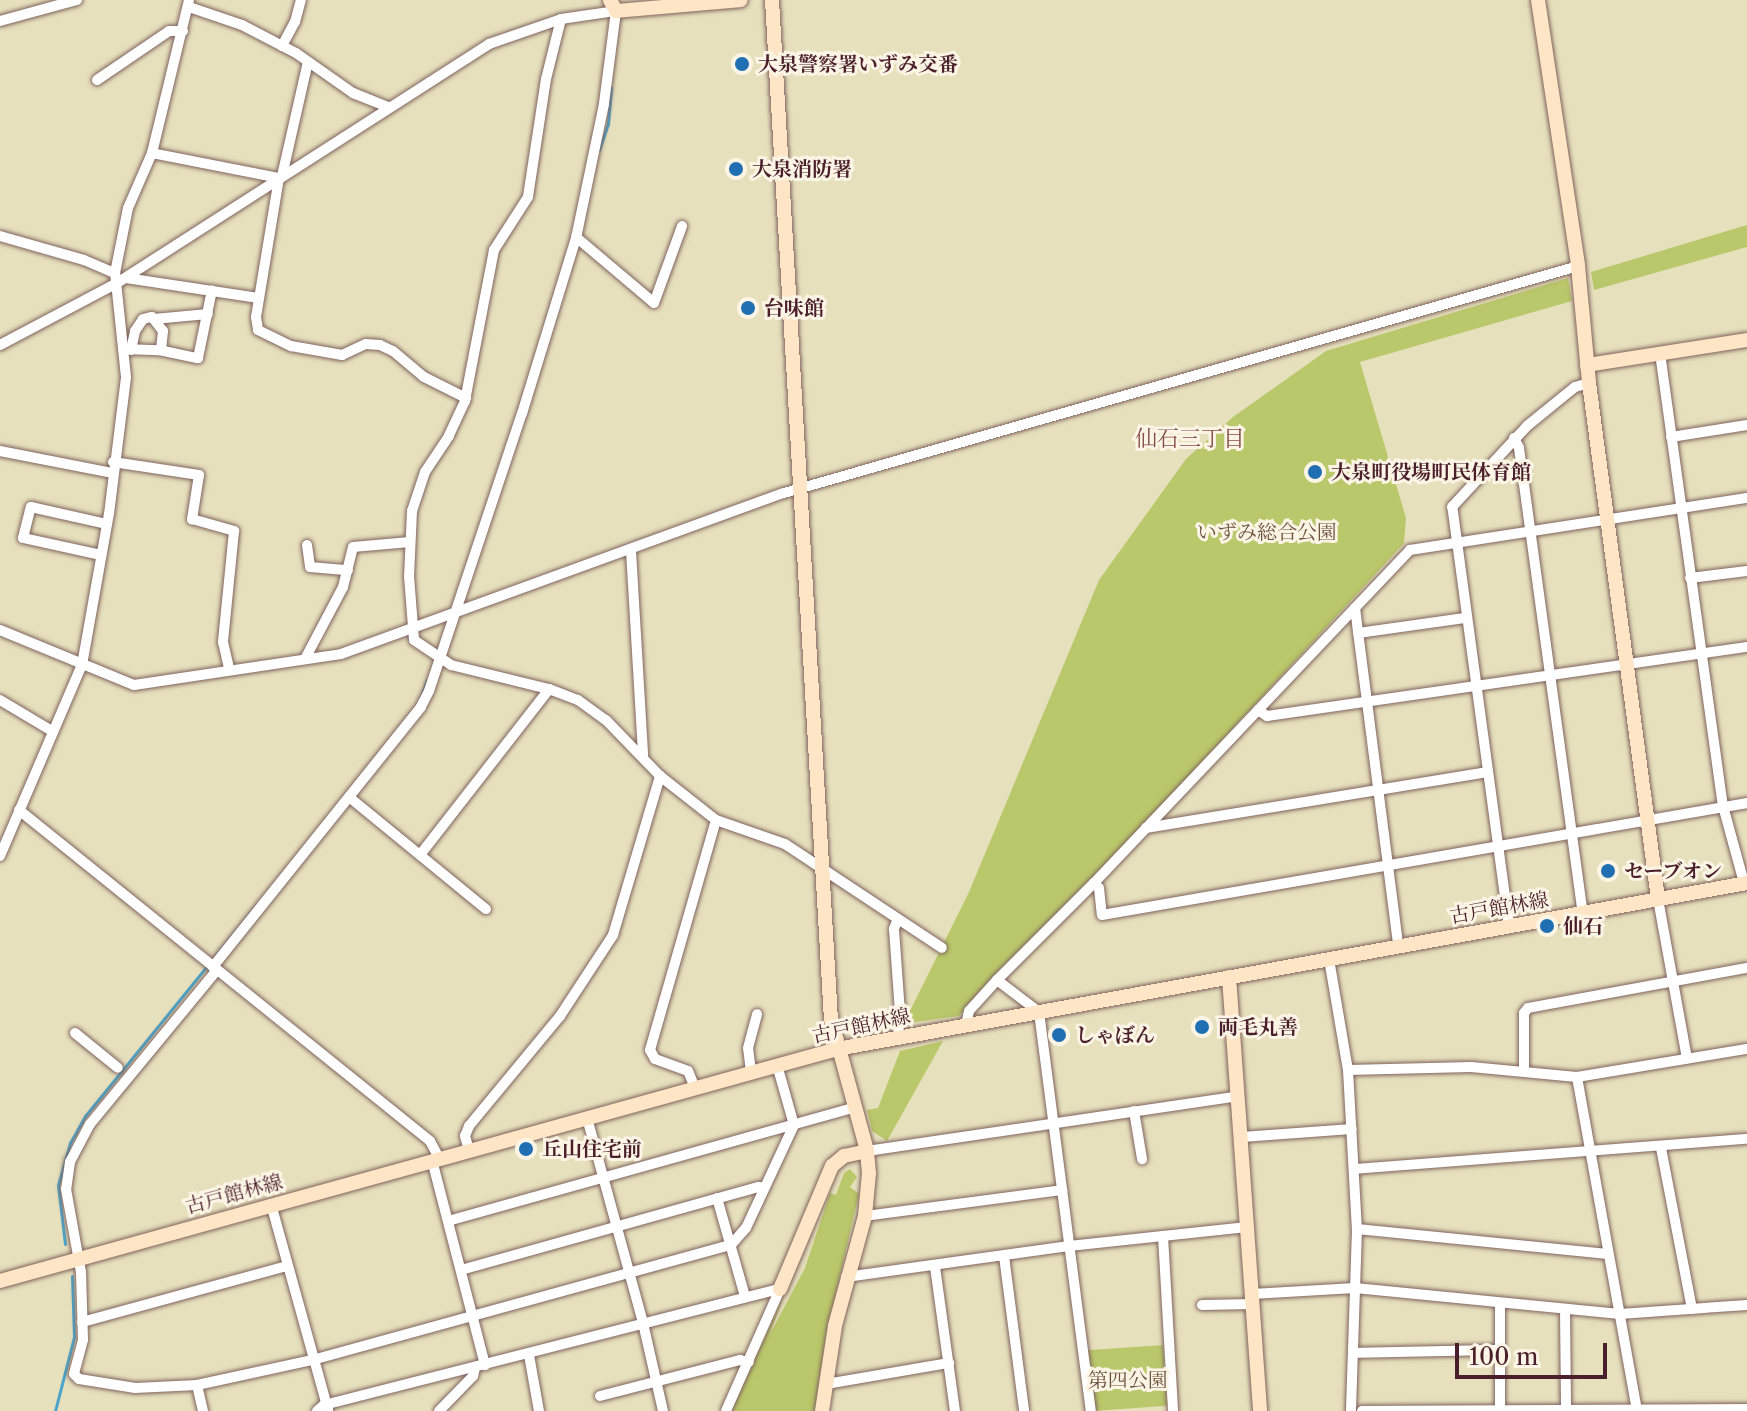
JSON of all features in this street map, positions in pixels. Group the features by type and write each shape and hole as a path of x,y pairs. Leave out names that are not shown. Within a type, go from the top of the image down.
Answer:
{"street":[{"path":"0,21 77,0"},
{"path":"282,46 295,22 301,0"},
{"path":"0,345 119,278 489,44 561,19 613,6 741,0"},
{"path":"772,0 831,1019 867,1151 865,1216 846,1277 822,1411"},
{"path":"1538,0 1578,266 1589,383 1658,899 1687,1058"},
{"path":"0,856 82,665 107,524 126,377 127,349 119,278 128,208 152,153 189,4 242,25 282,46 353,93 388,107"},
{"path":"613,6 604,104 576,237 441,659 421,707 90,1124 73,1155 66,1189 78,1257 83,1340 74,1374 79,1379 135,1388 197,1385 313,1360 731,1245 746,1228 794,1125 777,1065"},
{"path":"561,19 546,79 528,197 494,250 466,398 449,436 425,472 412,511 410,542 414,640 441,659 465,670 549,689 578,700 606,720 660,776 716,820 785,844 942,948"},
{"path":"97,80 169,31 183,31"},
{"path":"308,62 280,177 259,298 258,330 272,340 342,355 366,344 380,345 393,351 424,377 466,398"},
{"path":"152,153 280,177"},
{"path":"576,237 654,303 682,226"},
{"path":"0,236 84,260 119,278 259,298"},
{"path":"0,630 134,685 341,654 412,631 800,488 1578,266"},
{"path":"127,349 161,350 198,358 212,290"},
{"path":"127,349 143,319 208,314"},
{"path":"154,319 163,331 161,350"},
{"path":"1587,365 1747,340"},
{"path":"1660,353 1723,806 1745,883"},
{"path":"1509,926 1452,507 1514,438 1563,396 1589,383"},
{"path":"1671,437 1747,425"},
{"path":"1514,438 1519,448 1583,913"},
{"path":"0,451 113,468 199,475 192,519 234,531 223,642 229,669"},
{"path":"966,1025 969,1011 997,980 1094,883 1410,550 1747,498"},
{"path":"101,555 23,538 31,507 107,524"},
{"path":"306,657 343,587 353,547 410,542"},
{"path":"307,545 310,567 348,570"},
{"path":"631,551 643,755"},
{"path":"1690,578 1747,571"},
{"path":"1355,608 1398,946"},
{"path":"1358,633 1465,618"},
{"path":"1258,710 1267,716 1747,647"},
{"path":"420,855 549,689"},
{"path":"0,700 52,731"},
{"path":"1146,828 1487,772"},
{"path":"469,1150 465,1136 469,1126 560,1016 613,935 660,776"},
{"path":"349,797 486,909"},
{"path":"1094,883 1099,888 1102,915 1747,803"},
{"path":"19,810 430,1141 473,1316 480,1367 439,1411"},
{"path":"695,1088 688,1071 655,1059 650,1050 716,820"},
{"name":"古戸館林線","path":"0,1281 837,1049 1745,883"},
{"path":"897,921 894,929 900,1013 898,1038"},
{"path":"1329,959 1348,1070 1357,1229 1351,1411"},
{"path":"1524,1071 1524,1013 1528,1008 1747,968"},
{"path":"1229,977 1260,1411"},
{"path":"997,980 1033,1004 1039,1012 1091,1411"},
{"path":"751,1072 748,1048 757,1014"},
{"path":"75,1033 118,1068"},
{"path":"1348,1070 1471,1067 1577,1077 1747,1049"},
{"path":"1577,1077 1637,1410"},
{"path":"726,1411 832,1166 844,1156 1239,1096"},
{"path":"448,1221 854,1108"},
{"path":"1134,1111 1142,1159"},
{"path":"587,1118 643,1323 663,1411"},
{"path":"1242,1137 1352,1129"},
{"path":"1354,1169 1661,1148 1747,1139"},
{"path":"1661,1148 1692,1309"},
{"path":"461,1270 717,1198 764,1188"},
{"path":"865,1216 1062,1190"},
{"path":"717,1198 745,1296"},
{"path":"271,1204 323,1409 780,1289"},
{"path":"846,1277 1069,1246 1247,1227"},
{"path":"1357,1229 1608,1254"},
{"path":"1163,1236 1173,1411"},
{"path":"1004,1256 1024,1411"},
{"path":"82,1322 287,1266"},
{"path":"935,1267 955,1411"},
{"path":"1202,1305 1355,1288 1620,1314 1747,1305"},
{"path":"1500,1303 1500,1409"},
{"path":"1565,1309 1566,1409"},
{"path":"1353,1353 1500,1350"},
{"path":"529,1355 539,1411"},
{"path":"600,1396 740,1360 749,1362"},
{"path":"826,1384 949,1363"},
{"path":"197,1385 203,1411"},
{"path":"1362,1411 1747,1409"}],"green space":[{"path":"1747,225 1747,247 1594,290 1591,272"},
{"name":"いずみ総合公園","path":"1568,278 1572,301 1360,362 1406,518 1404,543 1101,871 959,1016 908,1023 906,1019 969,892 1099,580 1186,459 1233,417 1326,351"},
{"path":"943,1041 887,1141 872,1131 867,1110 878,1108 900,1051"},
{"path":"850,1169 857,1177 850,1187 859,1194 826,1335 815,1411 730,1411 785,1294 769,1336 805,1268 830,1193 836,1195 844,1173"},
{"name":"第四公園","path":"1163,1345 1167,1406 1091,1411 1087,1350"}],"waterway":[{"path":"599,150 608,124 611,87"},
{"path":"420,699 427,680"},
{"path":"212,960 257,904"},
{"path":"65,1244 58,1185 70,1143 85,1116 207,966"},
{"path":"55,1411 74,1337 72,1276"}],"place":[{"name":"大泉警察署いずみ交番","path":"742,64"},
{"name":"大泉消防署","path":"736,169"},
{"name":"台味館","path":"748,308"},
{"name":"大泉町役場町民体育館","path":"1315,472"},
{"name":"セーブオン","path":"1608,871"},
{"name":"仙石","path":"1547,926"},
{"name":"両毛丸善","path":"1202,1027"},
{"name":"しゃぼん","path":"1059,1035"},
{"name":"丘山住宅前","path":"526,1149"}],"district":[{"name":"仙石三丁目","path":"1190,439"}]}
